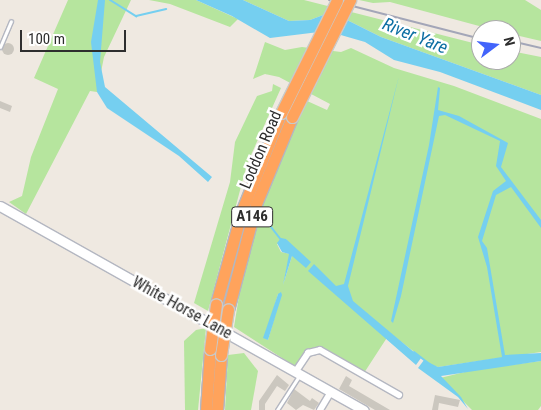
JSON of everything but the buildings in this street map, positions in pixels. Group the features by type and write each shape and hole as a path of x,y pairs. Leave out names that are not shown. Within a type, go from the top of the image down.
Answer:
{"highway":[{"name":"Loddon Road","path":"206,410 210,349 216,304 242,210 287,115 337,0"},
{"name":"Loddon Road","path":"217,410 221,355 228,310 256,204 287,115 350,0"}],"street":[{"name":"White Horse Lane","path":"0,206 364,410"},
{"path":"298,372 308,353 320,350 399,395"},
{"path":"320,410 331,392"}],"lane":[{"path":"0,47 11,21"},
{"path":"277,410 298,372"}],"green space":[{"path":"68,0 131,0 104,57 97,92 90,91 26,214 9,202 22,196 31,157 58,89 34,78"},
{"path":"149,0 196,0 238,19 230,27 170,4"},
{"path":"243,0 304,0 471,42 471,70 381,37 331,12 310,20 289,21"},
{"path":"359,0 525,0 541,10 541,41 521,36 521,20 471,20 471,24 390,2 373,3"},
{"path":"265,42 285,50 302,47 341,52 351,48 394,68 454,86 541,119 541,352 438,367 431,365 390,333 364,373 319,347 309,350 296,367 234,327 243,271 261,203 305,100 327,110 330,104 279,77 265,74 253,79","holes":["286,239 292,256 283,285 290,254 281,252 277,244","278,294 281,295 268,340 265,338"]},
{"path":"521,53 541,57 541,95 472,70 521,70"},
{"path":"273,84 281,88 247,164 208,311 194,303 230,182 235,142 257,96 272,91"},
{"path":"206,328 198,410 185,410 184,341 196,330"},
{"path":"244,353 258,371 251,410 225,410 228,355"},
{"path":"541,361 541,406 538,410 472,410 440,378 473,370"}],"water":[{"path":"98,0 105,0 100,62 105,87 212,177 208,182 179,156 107,108 97,92 91,42"},
{"path":"196,0 243,0 289,21 310,20 331,12 381,37 541,95 541,110 440,72 394,60 365,42 327,31 270,38 232,16"},
{"path":"399,76 348,286 353,301 421,358 416,365 308,271 314,264 336,286 344,284"},
{"path":"438,87 440,88 438,110 459,116 508,143 501,167 541,220 541,228 511,187 496,195 482,241 487,248 505,355 541,353 541,361 441,376 461,397 468,409 458,397 418,368 424,360 438,367 502,357 487,267 478,237 493,191 506,181 496,166 500,141 445,115 439,116 401,296 393,323 391,321 429,145"},
{"path":"281,238 286,239 311,262 306,268 292,256 283,285 289,254 282,252 277,243"},
{"path":"281,292 282,295 268,340 263,338 278,294"}],"waterway":[{"path":"110,0 136,16 166,9"},
{"path":"264,218 282,241"},
{"path":"414,352 432,366"}],"railway":[{"path":"329,0 471,36"},
{"path":"521,43 541,48"}],"water label":[{"name":"River Yare","path":"415,36"}]}
